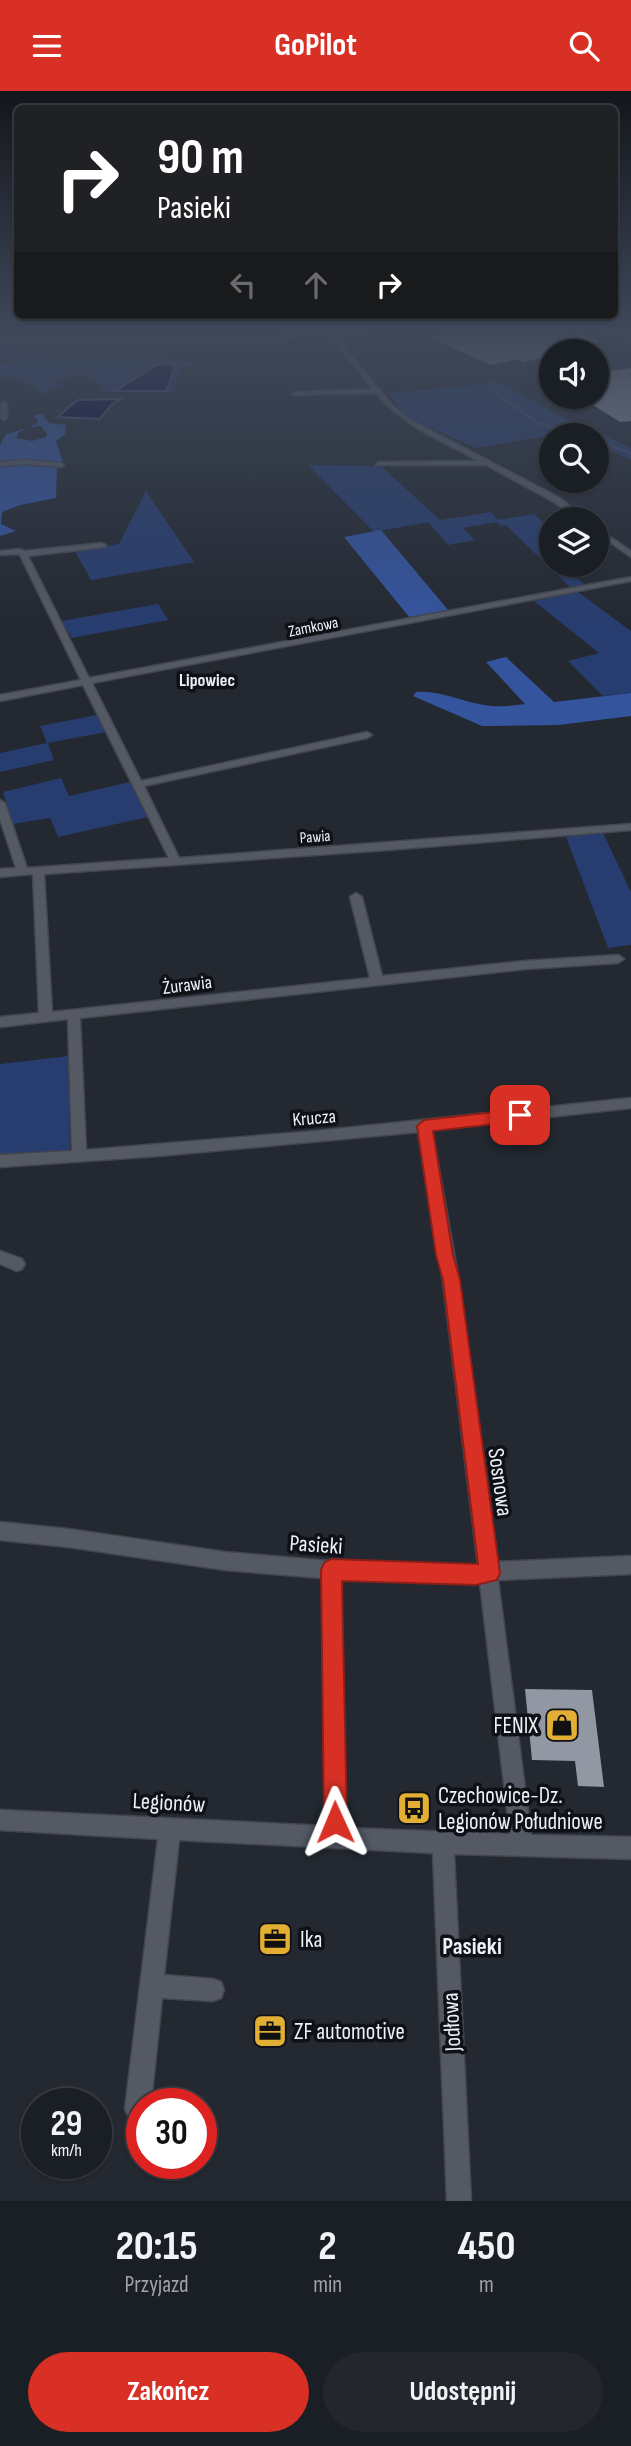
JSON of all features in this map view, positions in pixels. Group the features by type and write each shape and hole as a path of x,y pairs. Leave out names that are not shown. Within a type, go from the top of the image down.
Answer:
{"street":[{"path":"421,427 566,507"},
{"path":"0,464 25,462 61,465"},
{"path":"378,464 487,463"},
{"path":"609,539 631,555"},
{"path":"23,554 102,545"},
{"path":"0,553 19,551 23,554 176,862"},
{"name":"Zamkowa","path":"0,698 631,579"},
{"path":"136,785 367,735"},
{"path":"0,803 23,872"},
{"name":"Pawia","path":"0,873 631,827"},
{"path":"38,872 46,1018"},
{"path":"356,897 377,981"},
{"name":"Żurawia","path":"0,1022 377,981 618,959"},
{"path":"74,1016 79,1157"},
{"name":"Krucza","path":"0,1161 79,1157 424,1126 631,1103"},
{"name":"Sosnowa","path":"424,1126 451,1280 523,1845"},
{"path":"0,1257 17,1263"},
{"name":"Pasieki","path":"0,1531 225,1561 331,1570 476,1575 504,1569 631,1565"},
{"path":"331,1570 336,1838"},
{"name":"Legionów","path":"0,1820 443,1843 631,1848"},
{"path":"140,2088 170,1829"},
{"name":"Jodłowa","path":"443,1843 459,2201"},
{"path":"152,1986 213,1990"}],"shaded area":[{"path":"42,427 66,427 65,434 56,441 63,463 29,460 0,462 0,445 6,434 27,428 18,433 17,438 32,441 46,437"},
{"path":"429,427 539,427 539,437 476,448"},
{"path":"609,438 631,448 631,460 609,450"},
{"path":"23,463 57,468 56,498 20,505 2,512 1,524 16,531 0,536 0,466"},
{"path":"308,465 381,466 440,520 491,512 498,520 534,514 539,519 539,557 506,525 501,526 497,522 463,528 475,540 448,545 428,522 374,532"},
{"path":"146,491 194,562 91,580 75,551 119,544"},
{"path":"381,530 449,611 410,618 344,537"},
{"path":"560,577 576,577 585,585 570,587"},
{"path":"578,592 631,631 631,693 603,696 568,661 599,653 534,601"},
{"path":"158,604 168,620 72,638 61,621"},
{"path":"506,657 554,702 631,693 631,716 559,725 482,726 413,696 416,692 426,692 492,706 525,704 486,662"},
{"path":"97,715 106,732 48,743 54,760 0,772 0,753 47,743 40,726"},
{"path":"61,778 69,796 130,782 148,817 58,837 50,818 13,824 3,792"},
{"path":"603,833 631,892 631,945 608,948 566,837"},
{"path":"68,1056 70,1150 0,1154 0,1064"}],"building":[{"name":"FENIX","path":"525,1689 592,1690 604,1787 578,1786 575,1761 532,1760"}],"waterway":[{"path":"609,444 631,454"}],"place":[{"name":"FENIX","path":"562,1725"},
{"name":"Czechowice-Dz. Legionów Południowe","path":"414,1808"},
{"name":"Ika","path":"275,1939"},
{"name":"ZF automotive","path":"270,2031"}],"district":[{"name":"Lipowiec","path":"207,680"},
{"name":"Pasieki","path":"472,1946"}],"route":[{"path":"335,1822 331,1570 476,1575 490,1573 451,1280 424,1126 520,1115"}]}
